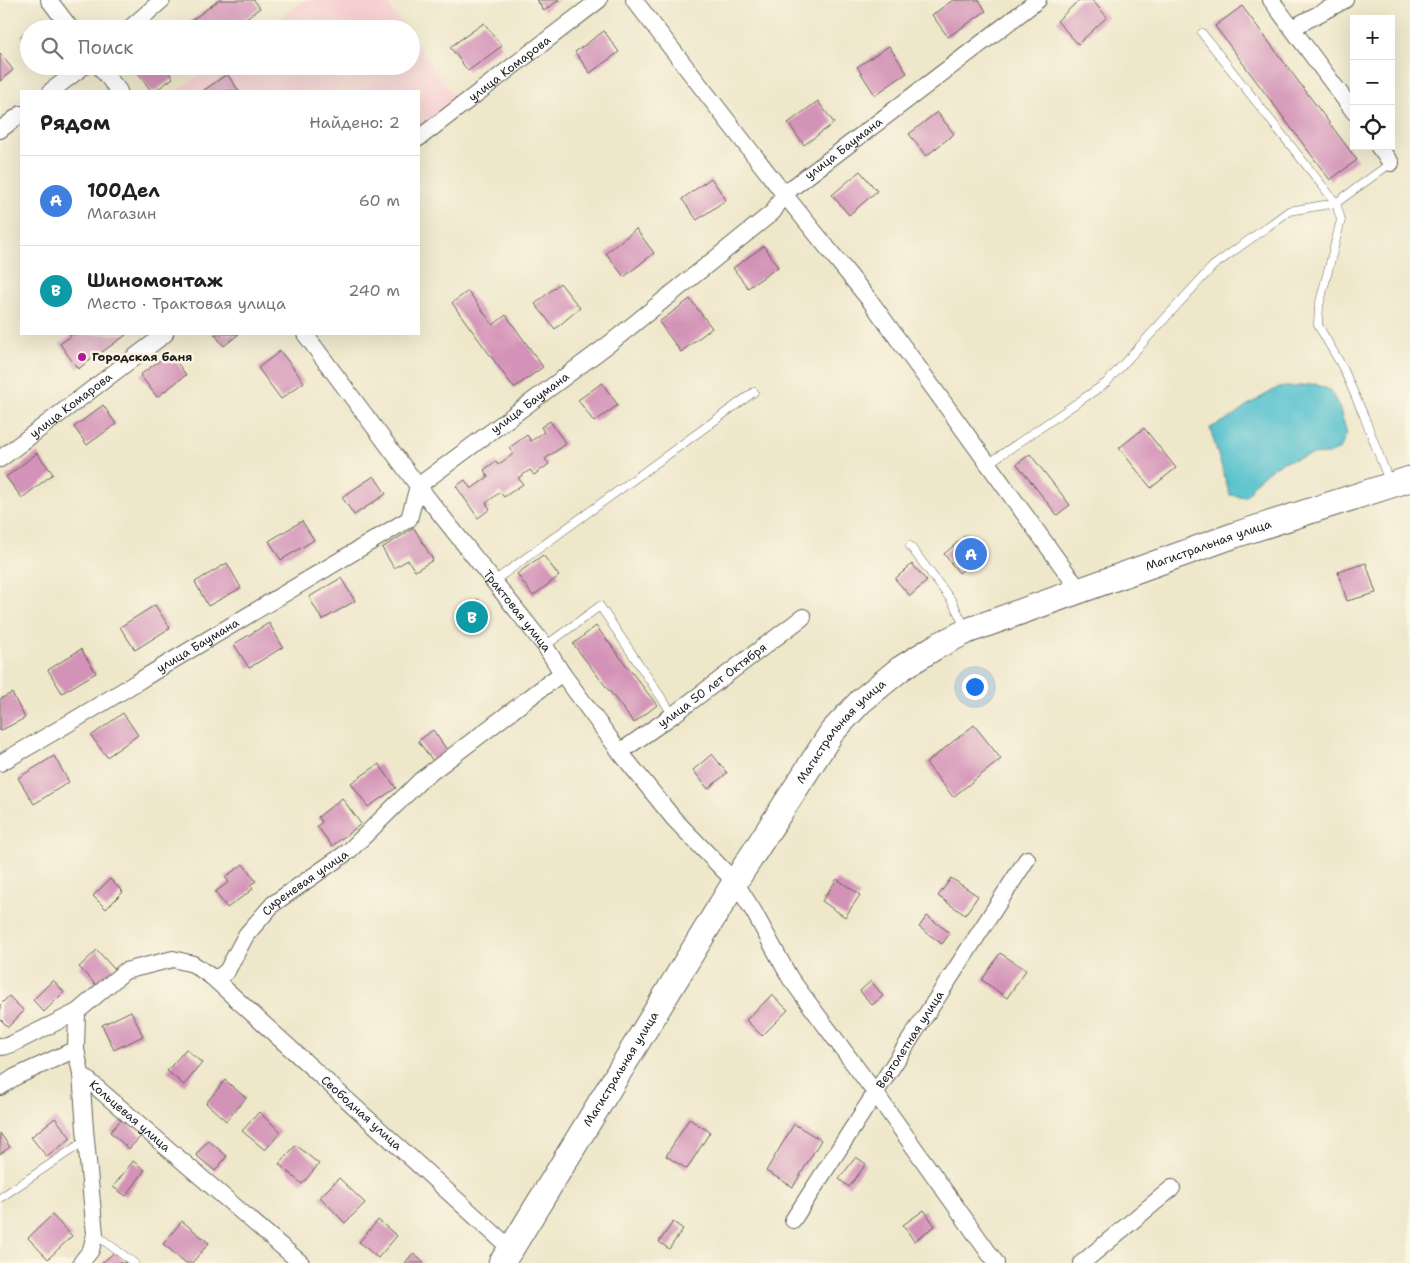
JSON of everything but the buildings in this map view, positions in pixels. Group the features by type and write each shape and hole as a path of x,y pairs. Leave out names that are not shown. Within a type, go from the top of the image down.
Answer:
{"main road":[{"name":"Магистральная улица","path":"506,1256 735,882 832,732 861,701 900,669 937,646 968,631 1235,535 1400,482"}],"street":[{"path":"49,0 64,20"},
{"path":"139,20 162,0"},
{"name":"улица Комарова","path":"420,137 599,0"},
{"path":"634,0 784,194 871,302 1080,591"},
{"name":"улица Баумана","path":"0,763 409,519 418,486 610,344 773,212 784,194 1038,0"},
{"path":"1271,0 1350,107"},
{"path":"1292,28 1345,0"},
{"path":"52,90 72,75"},
{"path":"106,75 118,90"},
{"path":"0,130 20,115"},
{"path":"1381,150 1391,163"},
{"name":"улица Комарова","path":"0,459 164,335"},
{"name":"Трактовая улица","path":"306,335 418,486 545,646 562,673 620,752 674,818 735,882 754,912 790,978 876,1094 996,1263"},
{"name":"улица 50 лет Октября","path":"620,752 673,715 803,617"},
{"name":"Сиреневая улица","path":"212,977 219,977 227,971 246,934 273,904 349,851 421,780 562,673"},
{"name":"Вертолетная улица","path":"793,1220 1027,859"},
{"path":"0,1046 4,1047 12,1044 77,1012 125,971 173,959 193,964 212,977"},
{"name":"Свободная улица","path":"212,977 506,1256"},
{"path":"77,1012 76,1049 81,1074"},
{"path":"0,1087 15,1076 76,1049"},
{"name":"Кольцевая улица","path":"81,1074 95,1234 91,1250 81,1263"},
{"name":"Кольцевая улица","path":"81,1074 301,1263"},
{"path":"1082,1263 1172,1188"}],"lane":[{"path":"1202,33 1336,203 1341,220 1319,306 1318,325 1343,368 1382,460 1400,482"},
{"path":"989,463 1106,383 1213,266 1289,211 1336,203 1391,163"},
{"path":"494,582 754,392"},
{"path":"910,546 952,601 968,631"},
{"path":"545,646 600,606 673,715"},
{"path":"0,1198 86,1140"},
{"path":"95,1234 134,1263"}],"shaded area":[{"path":"305,0 385,0 399,20 277,20"},
{"path":"420,50 457,101 420,127 420,90 178,90 199,75 420,75"}],"water":[{"path":"1315,384 1330,390 1339,407 1347,433 1340,449 1329,454 1311,455 1283,462 1272,468 1254,483 1250,492 1245,497 1230,495 1210,428 1230,418 1246,406 1279,387"}],"place":[{"name":"Городская баня","path":"82,357"},
{"name":"100Дел","path":"971,554"},
{"name":"Шиномонтаж","path":"472,617"}]}
